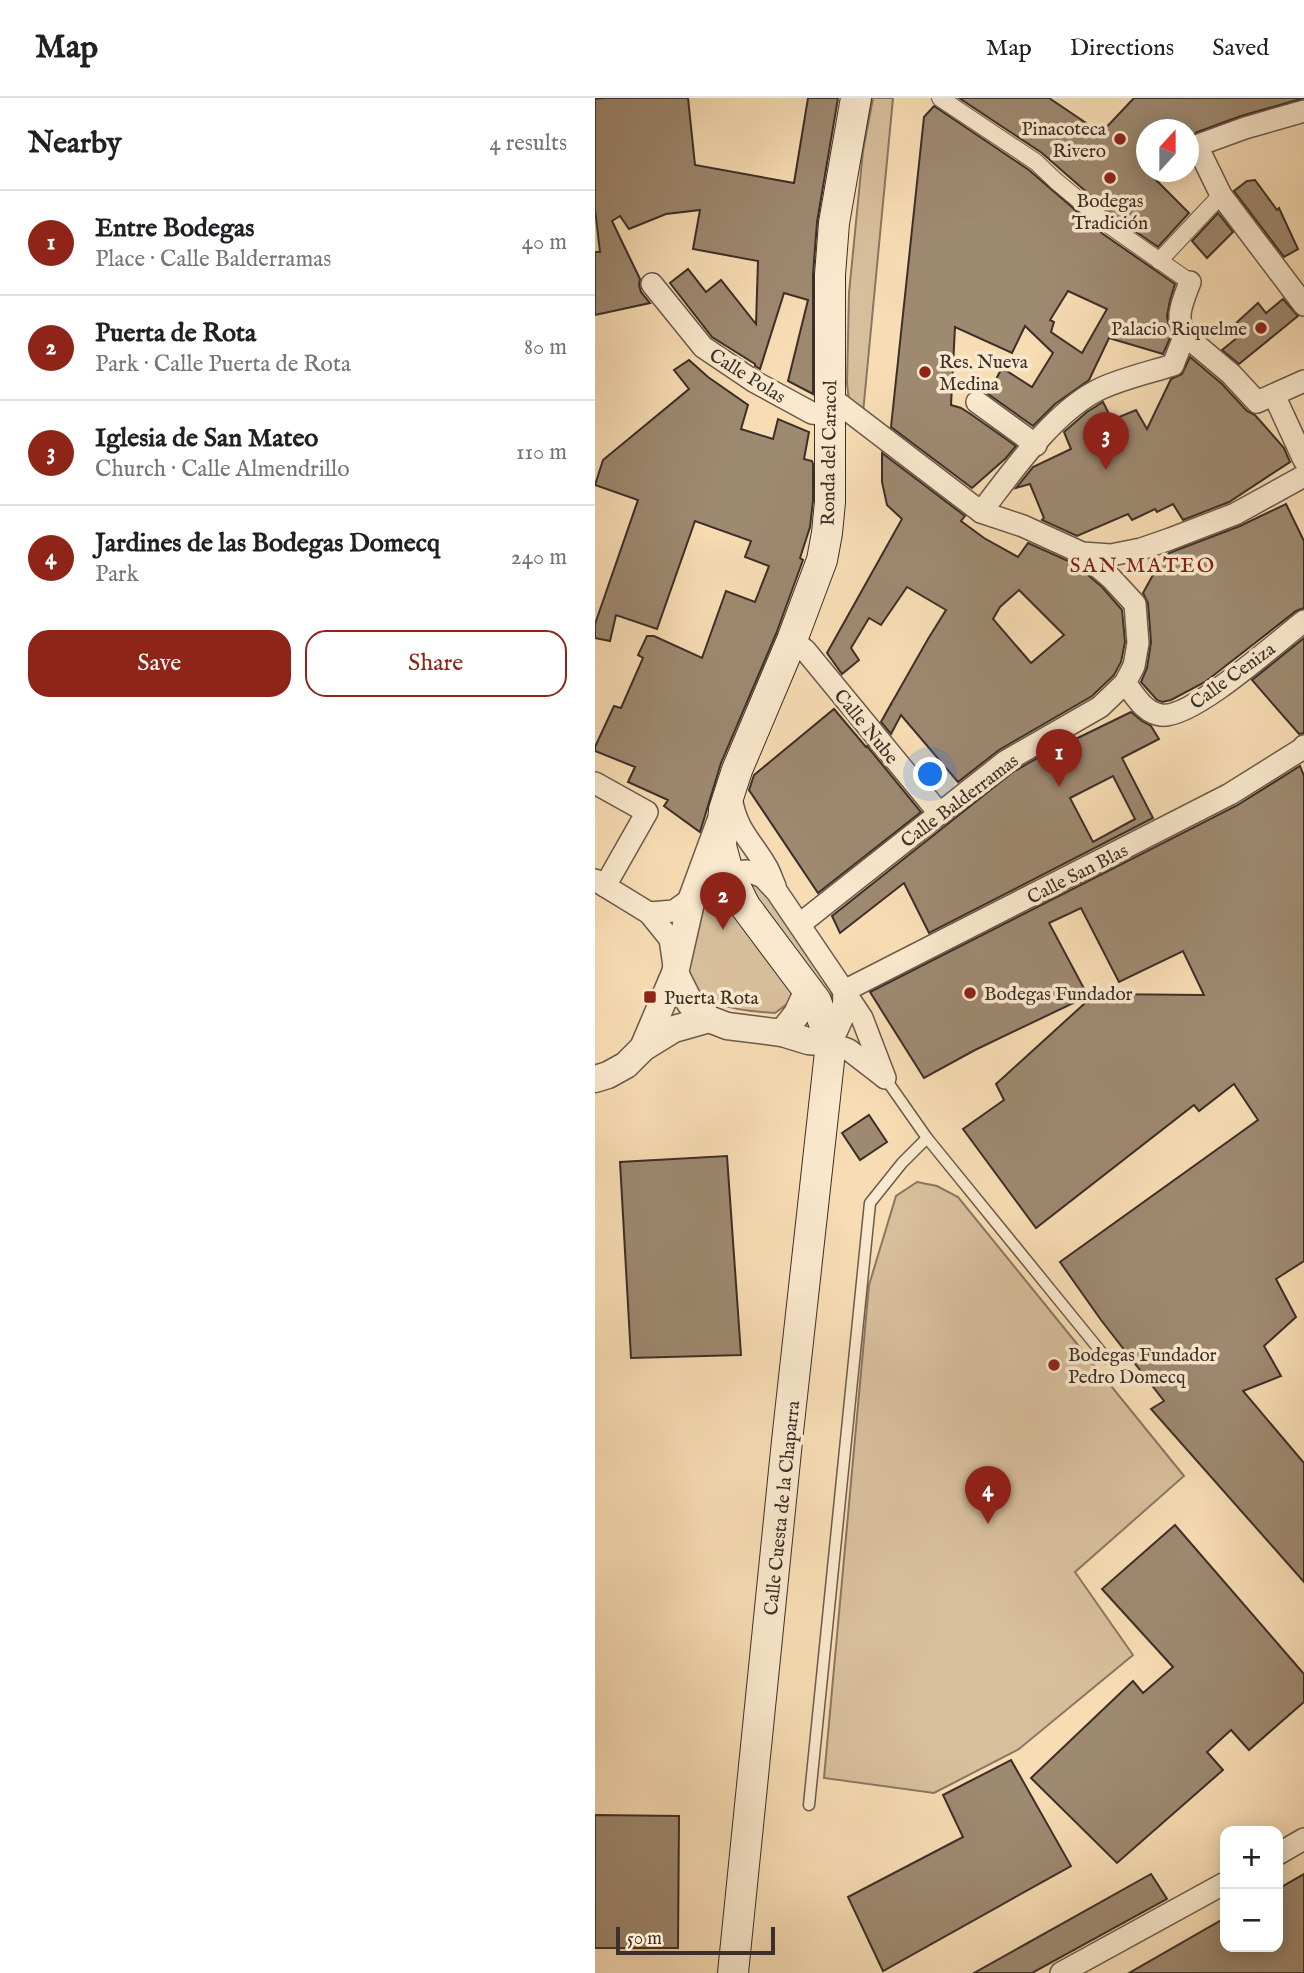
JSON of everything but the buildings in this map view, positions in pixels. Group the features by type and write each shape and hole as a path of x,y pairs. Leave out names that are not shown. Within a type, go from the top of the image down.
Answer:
{"main road":[{"name":"Ronda del Caracol","path":"831,1043 816,1001 745,906 728,872 721,846 727,801 737,770 792,640 822,560 827,533 830,502 830,275 834,223 856,98"},
{"name":"Calle Cuesta de la Chaparra","path":"733,1973 831,1043"}],"street":[{"path":"940,98 1036,162 1110,226 1189,282 1179,313 1181,330 1231,374 1257,402 1304,382"},
{"path":"1304,111 1245,128 1201,144 1199,149 1221,195 1296,278 1304,305"},
{"path":"1159,261 1221,195"},
{"name":"Calle Polas","path":"652,284 703,347 755,382 811,413 829,406"},
{"path":"981,512 1035,445 1076,404 1098,390 1173,365 1182,342 1187,337"},
{"path":"1274,395 1304,460"},
{"path":"977,402 1035,445"},
{"path":"829,406 981,512 1023,526 1082,553 1111,555 1170,539 1235,514 1304,476"},
{"name":"Calle Balderramas","path":"800,924 1006,761 1100,707 1125,683 1134,666 1138,643 1135,604 1082,553"},
{"name":"Calle Ceniza","path":"1125,683 1152,713 1173,715 1205,697 1304,621"},
{"name":"Calle Nube","path":"792,640 805,649 940,814"},
{"name":"Calle San Blas","path":"844,991 1230,794 1303,749"},
{"path":"595,783 647,811 600,883 649,913 670,939 675,973 690,1003 709,1019 727,1026 831,1043 849,1050 885,1078"},
{"path":"727,801 741,830 767,867 777,892"},
{"path":"643,1048 675,973 692,898 727,801"},
{"path":"649,913 674,911 710,882 728,872 747,871 763,877 800,924 862,1018 885,1078"},
{"path":"782,1033 797,1014 809,990"},
{"path":"831,1043 843,1017 844,991"},
{"path":"595,1079 608,1076 626,1065 643,1048 674,1029 709,1019"},
{"path":"1283,1851 1304,1839"},
{"path":"1061,1973 1220,1885"}],"lane":[{"path":"885,1078 927,1138 1106,1358"},
{"path":"809,1805 870,1203 902,1163 927,1138"}],"shaded area":[{"path":"873,98 893,98 863,413 849,400 847,384 849,293 863,151"},
{"path":"747,878 758,883 831,986 832,1001 749,886"},
{"path":"722,890 793,992 787,1004 775,1013 747,1011 718,1004 696,989 689,977 688,956 707,899"},
{"path":"917,1182 937,1186 958,1197 1184,1476 1075,1572 1133,1655 1019,1749 934,1793 824,1778 869,1285 896,1196"}],"place":[{"name":"Pinacoteca Rivero","path":"1120,139"},
{"name":"Bodegas Tradición","path":"1110,178"},
{"name":"Palacio Riquelme","path":"1261,328"},
{"name":"Res. Nueva Medina","path":"925,372"},
{"name":"Iglesia de San Mateo","path":"1106,470"},
{"name":"Entre Bodegas","path":"1059,787"},
{"name":"Puerta de Rota","path":"723,930"},
{"name":"Bodegas Fundador","path":"970,993"},
{"name":"Puerta Rota","path":"650,997"},
{"name":"Bodegas Fundador Pedro Domecq","path":"1054,1365"},
{"name":"Jardines de las Bodegas Domecq","path":"988,1524"}],"district":[{"name":"SAN MATEO","path":"1143,565"}]}
